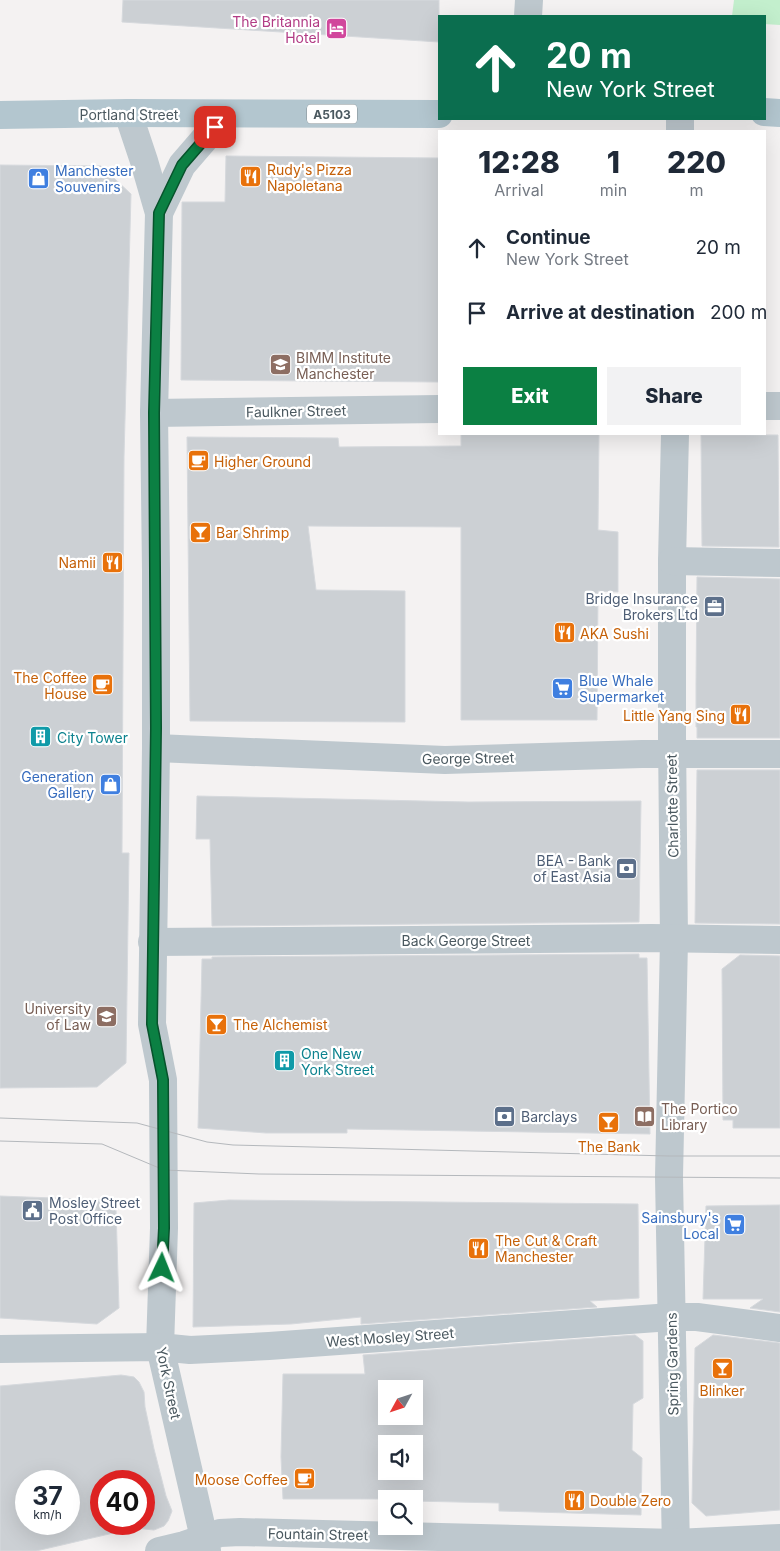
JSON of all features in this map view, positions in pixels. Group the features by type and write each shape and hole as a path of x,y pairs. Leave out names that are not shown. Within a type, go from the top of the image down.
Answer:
{"main road":[{"path":"766,112 780,113"},
{"name":"Portland Street","path":"0,115 128,113 438,114"}],"street":[{"path":"528,0 528,15"},
{"path":"128,113 159,213"},
{"path":"159,213 182,165 226,114"},
{"name":"York Street","path":"159,213 154,413 156,748 152,1024 163,1080 164,1228 160,1347 205,1544"},
{"path":"766,406 780,406"},
{"name":"Faulkner Street","path":"154,413 438,409"},
{"name":"Charlotte Street","path":"669,1177 674,940 672,561 675,435"},
{"path":"672,561 780,562"},
{"name":"George Street","path":"156,748 445,760 672,754 780,754"},
{"name":"Back George Street","path":"152,942 652,938 674,940 780,940"},
{"name":"Spring Gardens","path":"669,1177 676,1547"},
{"name":"West Mosley Street","path":"0,1348 160,1347 190,1350 671,1317 697,1317 780,1328"},
{"name":"Fountain Street","path":"158,1551 184,1545 205,1544 220,1533 240,1532 676,1547 780,1538"}],"green space":[{"path":"734,0 780,0 780,25 766,24 766,15 732,15"}],"building":[{"name":"The Britannia Hotel","path":"123,0 439,0 438,42 122,22"},
{"path":"226,156 438,158 438,382 181,380 182,202 225,202"},
{"path":"0,165 101,166 131,194 124,457 122,853 129,853 126,1063 97,1087 0,1088"},
{"path":"461,435 599,435 598,530 618,532 618,592 598,591 597,720 461,720 461,527 308,526 316,590 405,591 405,722 190,721 187,437 338,438 339,447 461,446"},
{"path":"701,435 778,435 779,547 702,546"},
{"path":"697,577 780,579 780,738 697,738"},
{"path":"697,770 780,770 780,924 695,923"},
{"path":"197,796 468,802 641,801 639,922 212,926 210,839 196,839"},
{"path":"639,954 639,958 647,958 650,1134 347,1129 347,1133 266,1133 198,1128 202,959 212,959 212,957"},
{"path":"740,955 780,956 780,1128 733,1128 733,1120 723,1120 722,969"},
{"path":"0,1196 107,1200 116,1209 119,1308 97,1324 0,1318"},
{"path":"229,1200 638,1204 639,1298 590,1301 597,1307 361,1324 361,1317 291,1324 193,1327 194,1203"},
{"path":"780,1205 780,1312 750,1308 763,1299 703,1299 706,1206"},
{"path":"635,1335 643,1341 643,1398 633,1404 632,1450 642,1458 641,1515 499,1511 499,1503 423,1501 423,1490 378,1490 378,1499 283,1499 281,1457 283,1374 365,1374 363,1355"},
{"path":"713,1335 780,1343 780,1510 706,1516 692,1503 695,1348"},
{"path":"121,1375 134,1377 144,1392 145,1407 154,1449 166,1496 172,1511 168,1521 164,1526 155,1530 155,1470 90,1470 90,1535 105,1535 36,1551 0,1551 0,1386"}],"tram line":[{"path":"0,1118 137,1123 207,1142 233,1145 669,1156 780,1156"},
{"path":"0,1141 102,1144 164,1170 259,1174 780,1178"}],"place":[{"name":"The Britannia Hotel","path":"336,29"},
{"name":"Rudy's Pizza Napoletana","path":"251,177"},
{"name":"Manchester Souvenirs","path":"39,178"},
{"name":"BIMM Institute Manchester","path":"280,365"},
{"name":"Higher Ground","path":"198,461"},
{"name":"Bar Shrimp","path":"200,532"},
{"name":"Namii","path":"112,562"},
{"name":"Bridge Insurance Brokers Ltd","path":"714,606"},
{"name":"AKA Sushi","path":"564,633"},
{"name":"The Coffee House","path":"103,685"},
{"name":"Blue Whale Supermarket","path":"563,688"},
{"name":"Little Yang Sing","path":"741,715"},
{"name":"City Tower","path":"41,737"},
{"name":"Generation Gallery","path":"110,784"},
{"name":"BEA - Bank of East Asia","path":"627,868"},
{"name":"University of Law","path":"107,1016"},
{"name":"The Alchemist","path":"217,1024"},
{"name":"One New York Street","path":"285,1061"},
{"name":"Barclays","path":"505,1116"},
{"name":"The Portico Library","path":"645,1116"},
{"name":"The Bank","path":"609,1123"},
{"name":"Mosley Street Post Office","path":"33,1210"},
{"name":"Sainsbury's Local","path":"735,1225"},
{"name":"The Cut & Craft Manchester","path":"479,1248"},
{"name":"Blinker","path":"722,1368"},
{"name":"Moose Coffee","path":"304,1479"},
{"name":"Double Zero","path":"574,1500"}],"route":[{"path":"162,1268 164,1228 163,1080 152,1024 156,728 154,413 159,213 182,165 215,127"}]}
